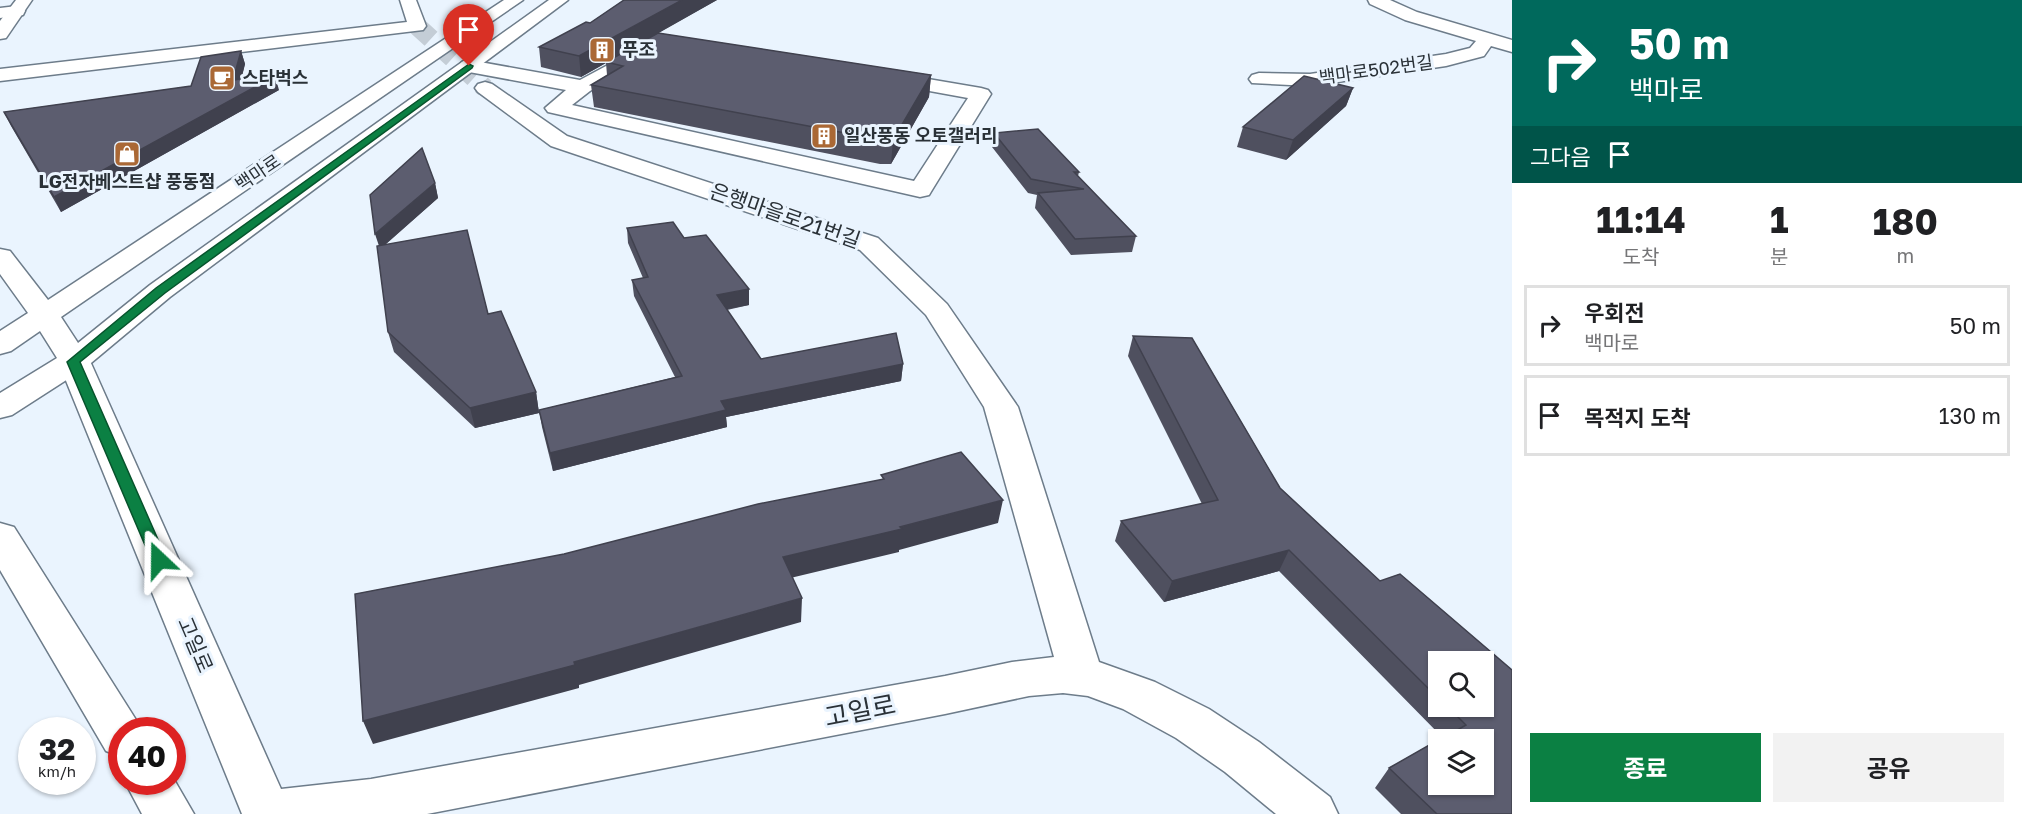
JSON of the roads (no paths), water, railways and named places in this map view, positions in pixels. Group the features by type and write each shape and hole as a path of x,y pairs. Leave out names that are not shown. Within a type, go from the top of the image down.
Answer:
{"street":[{"path":"0,75 417,26 408,0"},
{"name":"백마로","path":"0,345 515,0"},
{"name":"백마로","path":"0,408 74,362 160,291 477,77 560,0"},
{"name":"백마로502번길","path":"1376,0 1411,16 1512,46"},
{"path":"0,34 14,8"},
{"path":"666,39 583,87 555,108 920,190 981,94 865,74"},
{"name":"백마로502번길","path":"1259,79 1310,80 1446,60 1477,52 1486,40"},
{"path":"477,77 583,87"},
{"name":"은행마을로21번길","path":"477,77 559,141 869,244 937,310 1002,407 1081,676"},
{"name":"고일로","path":"0,257 15,273 74,362 267,814 372,808 1032,677 1081,676 1131,692 1184,717 1238,753 1312,814"},
{"path":"0,537 110,717"},
{"path":"157,795 169,814"}],"tunnel":[{"path":"417,26 485,88"}],"place":[{"name":"푸조","path":"602,50"},
{"name":"스타벅스","path":"222,78"},
{"name":"일산풍동 오토갤러리","path":"824,136"},
{"name":"LG전자베스트샵 풍동점","path":"127,154"}]}
